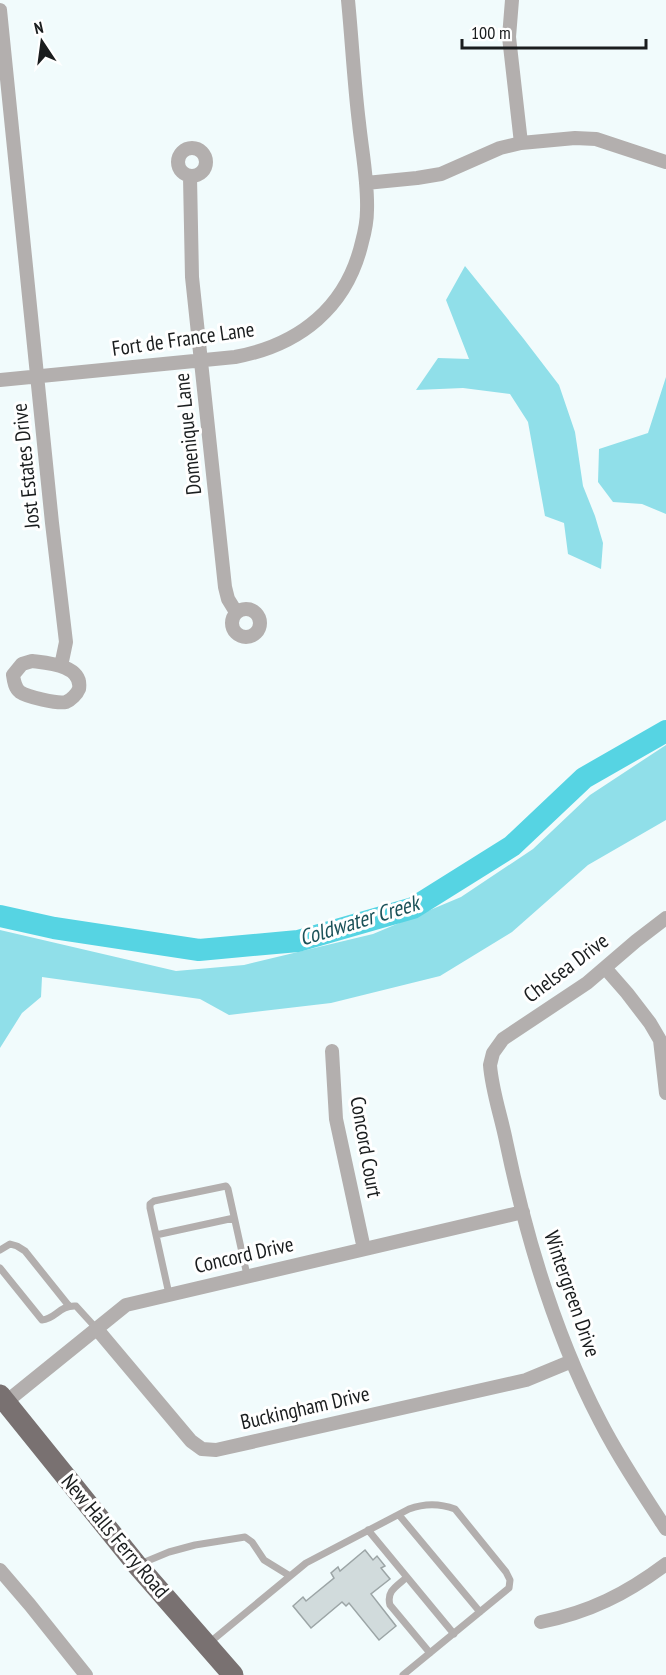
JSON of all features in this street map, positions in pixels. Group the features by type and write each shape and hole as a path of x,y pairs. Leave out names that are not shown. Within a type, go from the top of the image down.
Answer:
{"main road":[{"name":"New Halls Ferry Road","path":"3,1399 137,1565 233,1675"}],"street":[{"name":"Fort de France Lane","path":"0,380 235,357 255,353 301,332 318,320 336,300 349,279 358,258 368,211 348,0"},
{"path":"512,0 509,37 520,143"},
{"name":"Jost Estates Drive","path":"0,10 66,642 61,666"},
{"path":"366,183 441,174 500,148 520,143 575,138 596,139 666,162"},
{"name":"Domenique Lane","path":"190,177 192,277 225,587 228,599 236,612"},
{"path":"32,661 61,666 72,671 77,677 78,689 67,701 59,702 18,691 14,675 22,664 32,661"},
{"name":"Chelsea Drive","path":"493,1053 503,1039 606,969 636,941 666,918"},
{"path":"606,969 650,1023 660,1040 666,1093"},
{"name":"Concord Court","path":"332,1052 336,1119 364,1249"},
{"name":"Wintergreen Drive","path":"493,1053 490,1065 491,1075 532,1251 544,1288 594,1410 615,1449 666,1529"},
{"name":"Concord Drive","path":"3,1399 126,1305 523,1212"},
{"name":"Buckingham Drive","path":"96,1328 191,1441 202,1449 216,1450 526,1380 572,1361"},
{"path":"540,1622 565,1617 615,1598 666,1564"},
{"path":"0,1570 84,1674"}],"lane":[{"path":"169,1294 150,1204 152,1202 226,1186 247,1275"},
{"path":"156,1235 234,1218"},
{"path":"0,1250 7,1245 13,1245 25,1251 69,1306"},
{"path":"0,1268 42,1320 47,1320 65,1307 76,1306 96,1328"},
{"path":"207,1645 306,1563 422,1505 443,1505 455,1509 506,1572 510,1580 509,1588 403,1675"},
{"path":"399,1515 480,1612"},
{"path":"368,1530 454,1634"},
{"path":"137,1565 169,1552 195,1545 244,1537 252,1542 264,1560 290,1576"},
{"path":"407,1577 390,1591 388,1598 390,1605 430,1653"}],"shaded area":[{"path":"465,266 559,385 575,432 583,486 603,543 601,569 568,554 564,523 545,516 528,422 510,394 463,388 416,390 438,358 469,359 446,300"},
{"path":"666,377 666,514 642,504 613,502 598,482 599,449 648,433"},
{"path":"666,745 666,820 588,865 512,932 440,976 331,1003 229,1015 200,999 42,977 41,997 22,1013 0,1048 0,930 176,971 244,965 373,934 461,897 533,849 590,795"}],"building":[{"path":"365,1550 373,1560 377,1556 385,1566 381,1568 390,1579 371,1594 396,1626 379,1640 349,1603 346,1606 342,1602 311,1628 293,1606 303,1597 306,1601 334,1578 331,1573 338,1567 340,1571"}],"waterway":[{"name":"Coldwater Creek","path":"0,916 54,928 199,950 298,941 413,908 512,846 584,778 666,731"}]}
